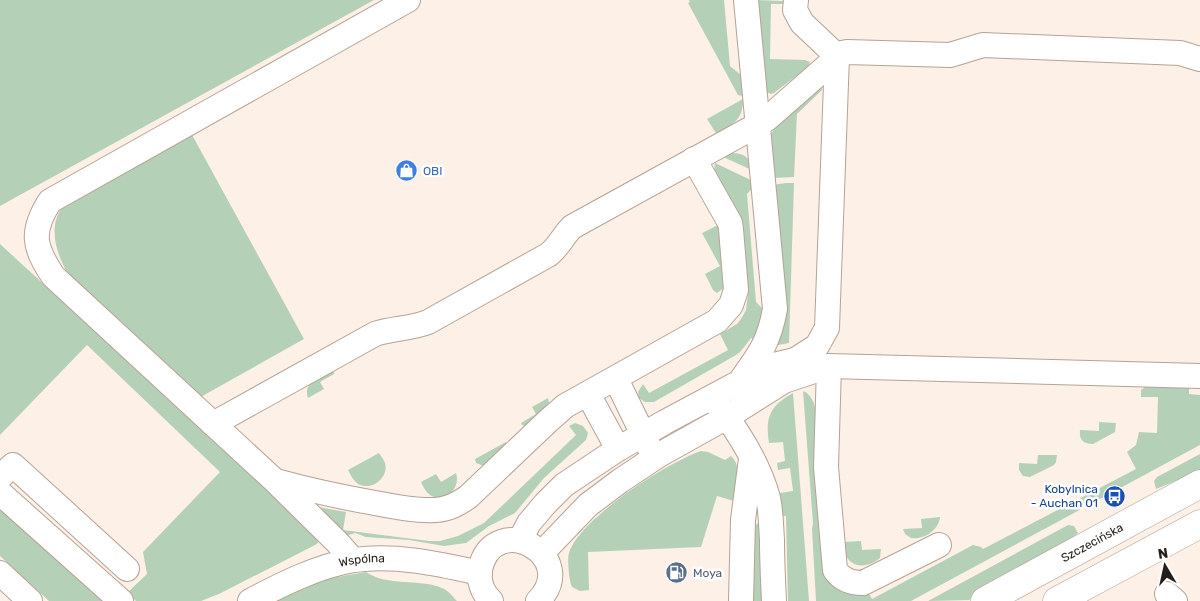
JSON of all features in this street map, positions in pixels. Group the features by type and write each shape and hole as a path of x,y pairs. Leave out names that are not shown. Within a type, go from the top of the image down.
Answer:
{"main road":[{"name":"Szczecińska","path":"985,601 1200,484"},
{"path":"1056,601 1200,524"}],"street":[{"path":"353,560 274,480 53,276 43,261 37,246 37,235 43,212 50,201 408,0"},
{"path":"739,383 763,349 771,330 775,309 746,0"},
{"path":"795,360 817,346 828,328 837,56 802,23 796,10 796,0"},
{"path":"213,424 376,334 417,326 548,255 572,227 768,118 837,56 847,52 950,55 983,45 1180,53 1200,58"},
{"path":"274,480 317,492 399,508 437,510 448,508 468,497 565,406 710,326 725,313 735,297 735,274 730,223 694,159"},
{"path":"520,540 534,516 564,485 618,449 712,396 778,363 811,360 829,366 1200,376"},
{"path":"542,553 588,505 655,458 727,417 784,381 829,366"},
{"path":"829,366 826,467 835,570 843,579 863,584 939,544"},
{"path":"616,378 655,458"},
{"path":"588,394 618,449"},
{"path":"712,396 727,417 760,475 768,499 771,516 774,601"},
{"path":"741,601 743,520 751,459"},
{"path":"0,477 13,465 127,569"},
{"path":"0,493 121,601"},
{"path":"491,601 484,591 480,573 482,562 493,548 508,541 520,540 528,542 542,553 548,563 550,574 545,600"},
{"name":"Wspólna","path":"250,601 274,588 316,571 353,560 378,558 416,561 448,565 480,573"},
{"path":"0,573 30,601"}],"green space":[{"path":"0,0 374,0 0,206"},
{"path":"689,0 724,0 730,66 741,75 743,96 738,95 688,3 690,2"},
{"path":"757,0 784,1 786,4 771,4 770,59 805,60 810,62 808,67 771,94 764,91"},
{"path":"821,86 822,90 797,114 794,177 772,178 770,136 778,122"},
{"path":"743,99 743,106 736,121 716,133 707,119"},
{"path":"191,133 304,339 197,399 68,274 60,258 55,240 55,223 62,207"},
{"path":"732,153 741,154 747,158 756,172 721,156"},
{"path":"715,163 757,183 747,194 756,302 767,313 758,341 751,338 736,355 654,402 645,402 639,398 638,392 643,384 649,393 728,350 720,334 737,324 746,310 748,294 742,226 714,171"},
{"path":"794,183 789,343 773,346 772,185"},
{"path":"718,225 724,288 717,293 713,290 705,274 720,266 702,233"},
{"path":"0,244 320,538 317,544 219,594 201,601 136,601 127,593 147,574 143,552 220,472 87,345 0,435"},
{"path":"334,370 334,374 320,382 324,389 308,398 307,392 310,384 319,377"},
{"path":"1145,387 1189,388 1189,394 1200,395 1200,445 911,601 816,601 813,523 803,391 812,399 816,411 824,567 868,592 872,599 973,545 983,549 1136,469 1127,452 1136,445 1139,432 1157,433 1158,397 1141,397 1141,390"},
{"path":"793,393 809,601 788,601 786,516 776,516 774,494 793,491 790,468 778,470 777,463 785,461 783,442 769,443 768,434 769,419 774,408"},
{"path":"548,398 549,403 525,426 522,425 521,423 536,414 532,407"},
{"path":"1099,422 1116,423 1115,432 1093,444 1082,441 1080,430 1099,431"},
{"path":"575,423 583,426 588,433 586,440 544,478 515,513 489,526 466,543 444,546 409,540 366,537 355,533 346,536 318,507 346,512 343,530 429,541 440,541 458,536 484,523 576,435 569,426"},
{"path":"506,442 506,445 484,466 476,463 475,459"},
{"path":"701,451 708,452 725,460 731,456 735,461 738,471 734,501 717,496 701,547 588,552 589,590 580,591 572,587 568,560 569,553 576,539 589,524 626,493 647,479 686,457"},
{"path":"379,453 385,463 385,473 375,484 365,486 358,484 348,470"},
{"path":"1200,454 1200,471 1156,489 1154,481 1157,477"},
{"path":"1038,455 1057,455 1056,462 1054,465 1030,477 1023,476 1019,470 1019,463 1037,464"},
{"path":"456,473 457,479 454,489 441,498 430,495 421,482 436,474 441,482"},
{"path":"0,511 5,513 105,601 49,601 0,556"},
{"path":"940,517 937,526 926,536 911,538 905,534 903,529 922,528 921,519"},
{"path":"759,523 763,601 752,601 755,525"},
{"path":"1068,525 1074,526 1078,533 1038,564 969,600 928,601"},
{"path":"861,541 862,550 881,549 880,558 866,565 852,563 845,554 843,542"},
{"path":"366,572 375,577 393,581 433,585 448,592 457,601 273,601 320,580"}],"place":[{"name":"OBI","path":"407,171"},
{"name":"Kobylnica - Auchan 01","path":"1114,496"},
{"name":"Moya","path":"677,573"}]}
